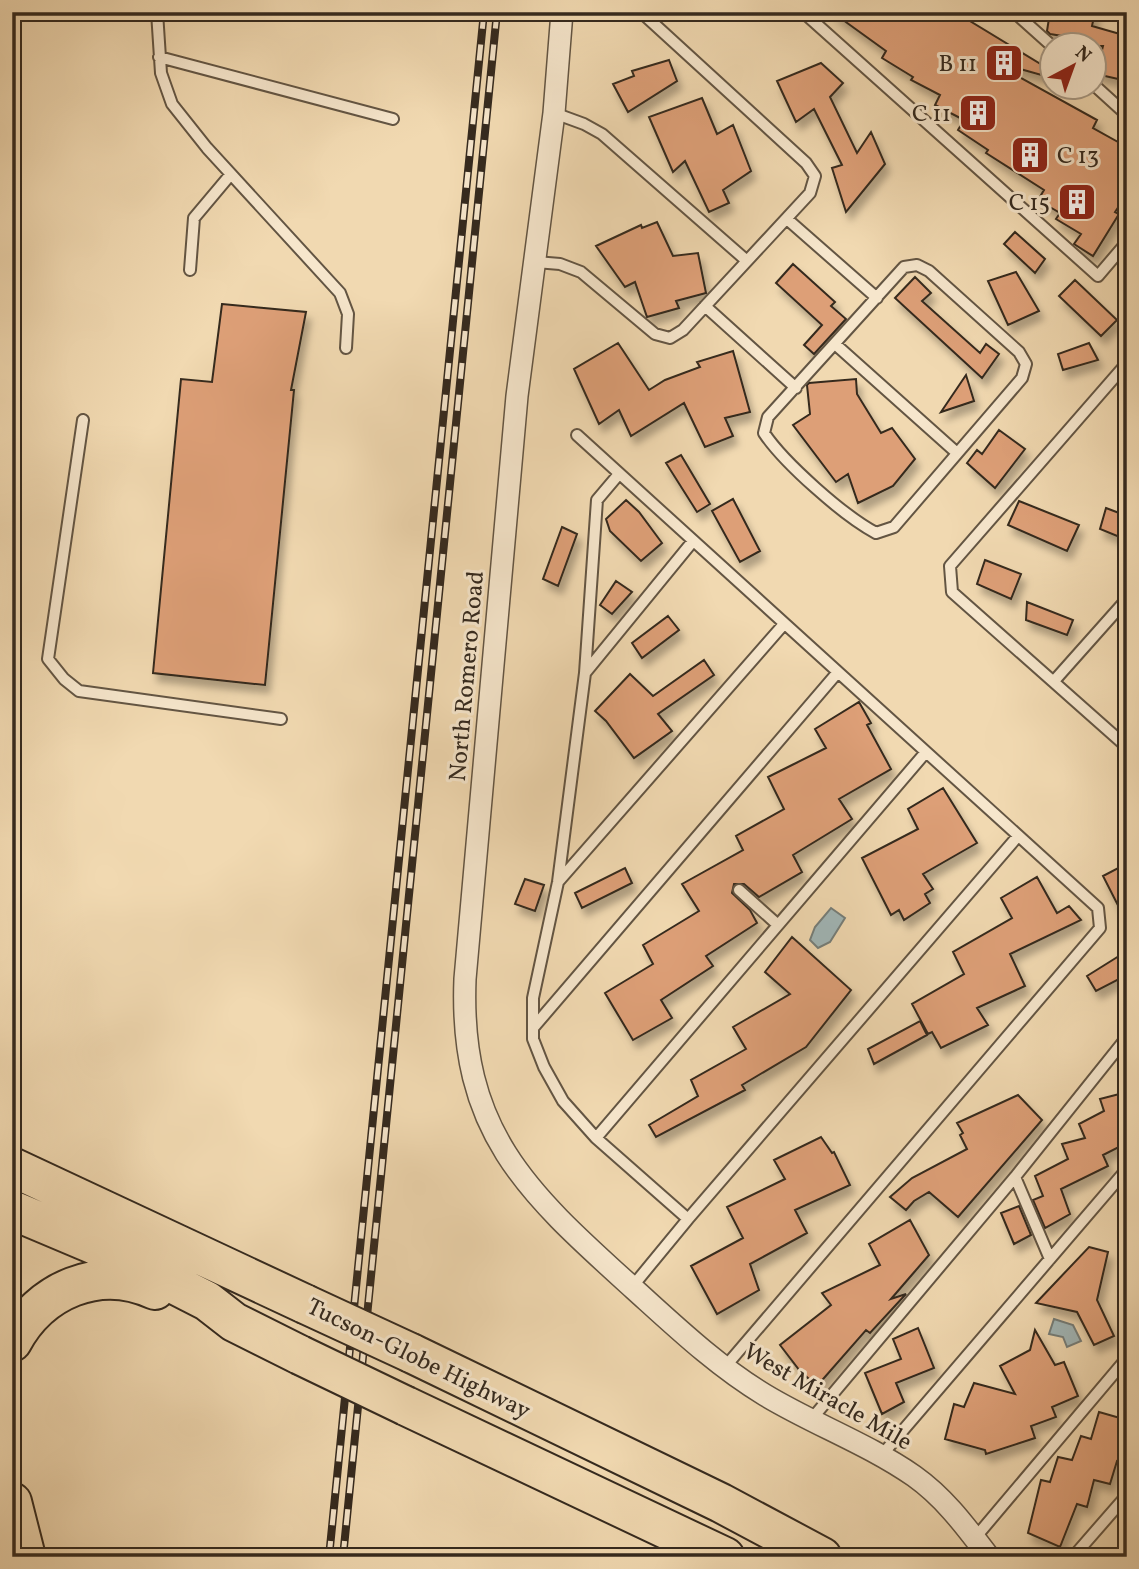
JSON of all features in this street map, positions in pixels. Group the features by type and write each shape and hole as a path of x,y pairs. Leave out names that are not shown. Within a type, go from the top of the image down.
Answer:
{"highway":[{"name":"Tucson-Globe Highway","path":"12,1167 411,1353 721,1503 822,1557"},
{"name":"Tucson-Globe Highway","path":"12,1210 95,1245 207,1301 234,1322 725,1557"},
{"path":"12,1342 26,1319 44,1302 70,1286 101,1280 118,1280 150,1287 209,1316 234,1322"},
{"path":"12,1480 19,1530"}],"street":[{"name":"North Romero Road","path":"562,12 554,113 516,410 465,979 465,1027 469,1058 479,1095 513,1167 554,1216 632,1287"},
{"name":"West Miracle Mile","path":"632,1287 724,1367 764,1394 914,1476 958,1516 979,1548 989,1557"}],"lane":[{"path":"157,12 161,74 172,104 231,174 340,293 348,314 346,348"},
{"path":"536,262 560,264 581,272 655,334 670,338 683,330 810,193 815,176 806,163 641,12"},
{"path":"803,12 1098,276 1127,242"},
{"path":"1014,12 1038,33"},
{"path":"159,57 393,119"},
{"path":"1108,98 1127,115"},
{"path":"554,113 602,134 747,261"},
{"path":"190,270 194,218 231,174"},
{"path":"787,219 877,298"},
{"path":"917,265 929,271 1019,352 1026,364 1021,378 894,527 876,533 859,524 775,450 764,433 768,417 877,298 904,268 917,265"},
{"path":"705,306 796,388"},
{"path":"835,344 957,453"},
{"path":"1127,363 950,566 951,592 1127,747"},
{"path":"83,420 48,659 64,679 79,691 281,719"},
{"path":"577,435 1098,908 1100,928 724,1367"},
{"path":"619,474 597,500 585,673 558,882 533,998 533,1039 544,1067 563,1101 596,1138 688,1219"},
{"path":"585,673 693,541"},
{"path":"1054,681 1127,598"},
{"path":"558,882 784,624"},
{"path":"533,1028 838,672"},
{"path":"596,1138 926,752"},
{"path":"632,1287 1018,835"},
{"path":"739,890 779,925"},
{"path":"810,1421 1015,1177 1127,1037"},
{"path":"881,1456 1127,1169"},
{"path":"1015,1177 1051,1259"},
{"path":"979,1548 1127,1358"},
{"path":"1073,1557 1127,1495"}],"shaded area":[{"path":"831,908 845,918 830,942 818,948 810,940 815,927"},
{"path":"1054,1319 1073,1325 1081,1341 1067,1347 1063,1337 1049,1334"}],"building":[{"path":"832,12 955,12 1038,62 1038,74 1013,67 1010,72 1038,87 1038,102 1064,102 1097,120 1093,128 1127,147 1127,194 1115,212 1119,214 1093,256 1074,244 1081,234 1056,219 1060,213 1038,200 1044,190 986,153 988,150 958,130 964,120 935,105 940,95 911,80 913,77 882,58 886,51"},
{"path":"1050,12 1095,12 1092,26 1127,36 1127,81 1108,77 1108,32 1047,31"},
{"path":"669,60 677,81 628,112 613,84 634,76 632,71"},
{"path":"821,63 843,83 830,97 857,153 871,132 885,164 846,212 832,168 842,165 814,109 796,122 777,81"},
{"path":"702,98 717,134 733,125 751,171 723,190 729,203 709,212 685,161 673,172 649,117"},
{"path":"657,222 673,256 698,253 706,293 676,301 679,308 647,317 635,282 625,287 596,246 641,225 642,228"},
{"path":"1015,232 1045,259 1035,273 1004,244"},
{"path":"793,264 835,302 831,306 846,319 814,354 804,345 822,325 776,283"},
{"path":"1016,272 1039,311 1008,325 988,281"},
{"path":"915,277 931,293 922,301 980,353 986,344 999,354 982,378 895,298"},
{"path":"1075,280 1117,320 1101,336 1059,296"},
{"path":"222,304 306,312 291,390 294,390 265,685 153,673 181,379 212,382"},
{"path":"618,343 649,390 665,380 700,367 697,362 733,351 750,412 725,418 733,436 705,447 684,403 631,436 619,410 599,424 574,369"},
{"path":"1089,343 1098,360 1063,370 1058,354"},
{"path":"966,375 974,401 941,412"},
{"path":"856,379 857,394 881,433 892,428 915,459 893,486 858,503 848,474 836,482 793,425 810,414 809,383"},
{"path":"999,430 1025,449 995,488 967,463 977,450 982,454"},
{"path":"681,455 710,504 697,512 666,463"},
{"path":"733,499 760,551 740,562 712,511"},
{"path":"626,500 639,512 662,543 641,561 610,531 606,519"},
{"path":"1019,501 1079,525 1067,551 1008,525"},
{"path":"1106,508 1127,516 1127,540 1100,529"},
{"path":"562,527 577,534 558,586 543,579"},
{"path":"985,560 1021,574 1011,599 977,584"},
{"path":"616,581 632,592 612,614 600,605"},
{"path":"1027,602 1073,620 1067,635 1026,620"},
{"path":"668,616 679,630 642,658 632,643"},
{"path":"704,660 714,675 658,714 672,731 634,758 595,711 630,674 653,696"},
{"path":"859,702 871,723 867,725 891,769 839,799 852,819 793,855 802,872 759,897 744,884 734,884 732,893 750,910 757,923 706,956 713,966 661,1000 672,1018 633,1040 605,993 653,964 643,945 699,911 682,884 743,850 736,836 784,809 768,777 826,748 815,729"},
{"path":"943,788 977,843 923,874 933,889 925,894 930,903 904,920 899,910 891,915 862,858 918,829 908,809"},
{"path":"1122,866 1127,875 1127,923 1103,876"},
{"path":"625,868 632,883 582,908 575,893"},
{"path":"1037,877 1057,913 1069,906 1081,920 1010,954 1025,986 977,1008 988,1025 941,1048 932,1032 928,1034 912,1004 964,974 953,952 1012,918 1001,898"},
{"path":"525,879 544,885 535,911 515,904"},
{"path":"792,937 851,990 806,1047 742,1085 745,1090 656,1137 649,1125 698,1096 691,1080 746,1049 733,1027 790,994 765,972"},
{"path":"1127,951 1127,975 1096,991 1087,976"},
{"path":"920,1021 927,1035 874,1064 868,1049"},
{"path":"1127,1092 1127,1143 1103,1155 1108,1166 1061,1189 1070,1214 1045,1228 1033,1200 1043,1196 1035,1176 1068,1159 1062,1144 1085,1138 1079,1124 1104,1111 1100,1099"},
{"path":"1018,1095 1042,1120 958,1217 929,1192 914,1201 906,1210 890,1197 912,1178 967,1149 957,1123"},
{"path":"821,1137 832,1153 834,1152 850,1185 795,1210 807,1233 750,1264 759,1290 717,1314 691,1266 743,1238 727,1207 785,1179 774,1160"},
{"path":"1019,1206 1031,1235 1014,1244 1001,1213"},
{"path":"910,1220 929,1255 891,1299 906,1294 870,1333 866,1330 817,1386 800,1371 780,1345 831,1305 822,1293 880,1265 869,1244"},
{"path":"1089,1247 1108,1252 1097,1300 1114,1336 1094,1345 1077,1312 1036,1303"},
{"path":"918,1328 934,1368 896,1383 904,1402 882,1414 865,1373 901,1359 893,1339"},
{"path":"1035,1330 1055,1365 1064,1362 1078,1396 1052,1407 1056,1417 1031,1426 1035,1438 986,1454 985,1450 945,1439 954,1404 964,1407 974,1383 1015,1394 1000,1366 1030,1350"},
{"path":"1099,1412 1127,1420 1127,1465 1117,1461 1110,1484 1094,1480 1087,1507 1077,1504 1060,1547 1028,1533 1041,1480 1050,1482 1058,1457 1072,1460 1081,1436 1091,1439"}],"railway":[{"path":"329,1557 484,12"},
{"path":"343,1557 497,12"}],"place":[{"name":"B 11","path":"1004,63"},
{"name":"C 11","path":"978,113"},
{"name":"C 13","path":"1030,155"},
{"name":"C 15","path":"1077,202"}]}
